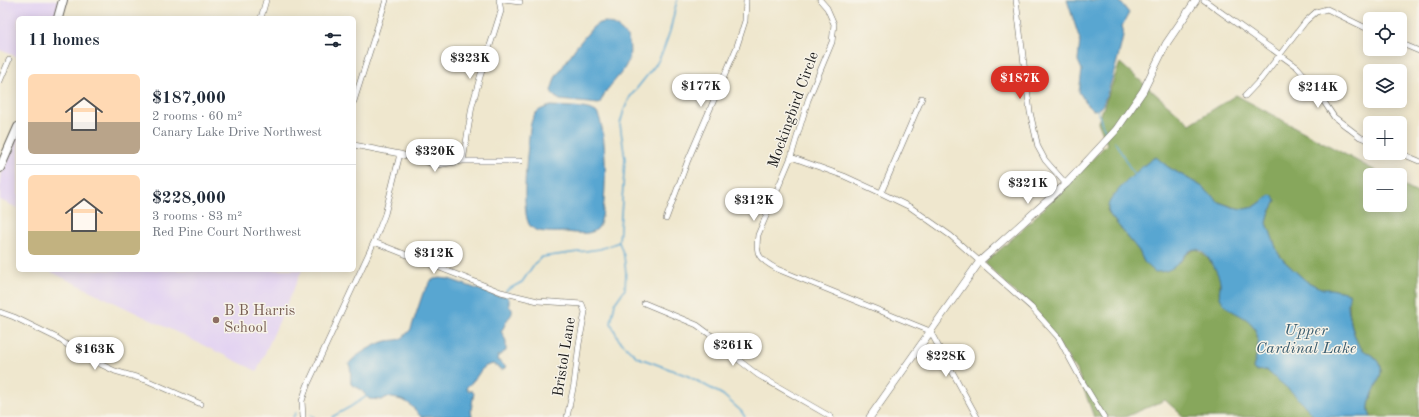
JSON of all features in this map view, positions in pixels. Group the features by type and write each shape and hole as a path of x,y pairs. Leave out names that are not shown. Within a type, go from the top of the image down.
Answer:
{"main road":[{"path":"59,16 63,0"},
{"path":"0,166 16,131"}],"street":[{"path":"261,16 266,0"},
{"path":"356,95 386,0"},
{"path":"463,161 472,106 501,11 499,0"},
{"path":"503,0 520,2"},
{"path":"666,219 688,160 736,49 745,21 746,0"},
{"name":"Mockingbird Circle","path":"820,0 827,8 834,24 832,42 808,100 792,157 758,235 756,248 763,261 777,269 930,331"},
{"path":"1016,0 1030,112 1038,147 1045,160 1066,184"},
{"path":"870,417 980,261 1066,184 1110,139 1149,80 1166,44 1196,0"},
{"path":"1204,0 1297,67 1313,85 1334,117 1363,138"},
{"path":"1245,96 1261,79 1306,21 1316,12 1327,9 1363,27"},
{"path":"1407,46 1419,51"},
{"path":"0,81 9,60"},
{"path":"881,193 922,98"},
{"path":"356,144 437,164 463,161 520,161"},
{"path":"303,417 302,401 307,386 374,242 385,214 400,154"},
{"path":"1407,156 1419,160"},
{"path":"792,157 844,176 910,207 951,236 1031,307 1058,336 1082,381 1104,417"},
{"name":"Bristol Lane","path":"374,242 501,292 538,301 582,304 585,312 574,384 567,417"},
{"path":"644,303 696,325 720,342 736,358 758,375 831,417"},
{"path":"0,312 57,338 85,357 115,371 146,380 201,404"},
{"path":"930,331 977,417"}],"shaded area":[{"path":"0,0 67,0 62,16 16,16 16,56 0,50"},
{"path":"16,138 16,207 0,200 0,178"},
{"name":"B B Harris School","path":"51,272 301,272 257,371"}],"green space":[{"path":"1120,63 1190,124 1236,95 1370,168 1363,168 1363,212 1407,212 1407,188 1419,194 1419,417 1371,417 1369,405 1381,373 1381,367 1380,363 1374,357 1363,350 1358,344 1351,320 1349,293 1331,289 1323,290 1306,281 1284,261 1278,253 1267,223 1269,214 1276,201 1271,195 1254,207 1244,209 1237,208 1219,202 1201,186 1163,164 1145,165 1114,195 1107,210 1110,215 1139,251 1144,262 1181,261 1188,253 1196,249 1204,255 1218,274 1220,284 1219,292 1223,303 1248,319 1252,324 1258,342 1253,368 1255,371 1266,370 1292,392 1315,417 1184,417 1165,400 1125,417 1094,417 1078,373 1043,321 985,263 1024,228 1107,144 1098,122"}],"water":[{"path":"1067,0 1119,0 1129,13 1122,26 1122,41 1107,95 1104,103 1096,110 1093,110 1086,103 1079,92 1082,70 1078,61 1080,40"},
{"path":"606,22 617,27 628,38 630,50 629,58 623,70 605,93 599,104 560,100 555,97 551,91 555,78 576,47 593,27 599,23"},
{"path":"551,106 592,110 596,112 600,119 605,150 605,188 604,206 601,220 595,231 587,233 543,232 531,227 527,220 525,180 530,128 532,119 536,113"},
{"name":"Upper Cardinal Lake","path":"1156,157 1168,167 1201,186 1219,202 1232,207 1244,209 1254,207 1271,195 1274,196 1276,201 1269,214 1267,223 1278,253 1284,261 1306,281 1323,289 1331,289 1349,293 1349,315 1358,344 1363,350 1380,363 1381,373 1369,405 1371,417 1315,417 1294,394 1266,370 1255,371 1253,368 1258,346 1256,332 1248,321 1223,303 1219,295 1220,284 1217,273 1211,262 1200,250 1193,249 1187,253 1175,266 1163,271 1155,272 1144,262 1139,251 1110,215 1108,206 1112,198 1123,185 1145,164"},
{"path":"440,278 449,279 497,296 506,296 509,299 509,306 512,309 511,315 501,331 506,341 506,351 498,356 498,360 506,367 502,370 493,364 486,366 466,388 468,391 472,391 474,393 471,410 472,417 421,417 407,402 387,397 382,400 369,399 360,389 351,384 349,364 351,361 377,344 402,338 411,329 423,293 429,282"}],"waterway":[{"path":"677,0 670,31 663,51 657,63 630,97 620,124 625,159 619,242 624,256 626,273 625,289 615,303 611,323 619,340 637,357 688,376 723,395 741,411 745,417"},
{"path":"1097,109 1107,133"},
{"path":"1115,142 1134,175"},
{"path":"506,291 522,282 535,263 542,257 600,249 619,242"},
{"path":"332,417 367,396"},
{"path":"293,417 296,413"}],"place":[{"name":"B B Harris School","path":"216,320"}]}
